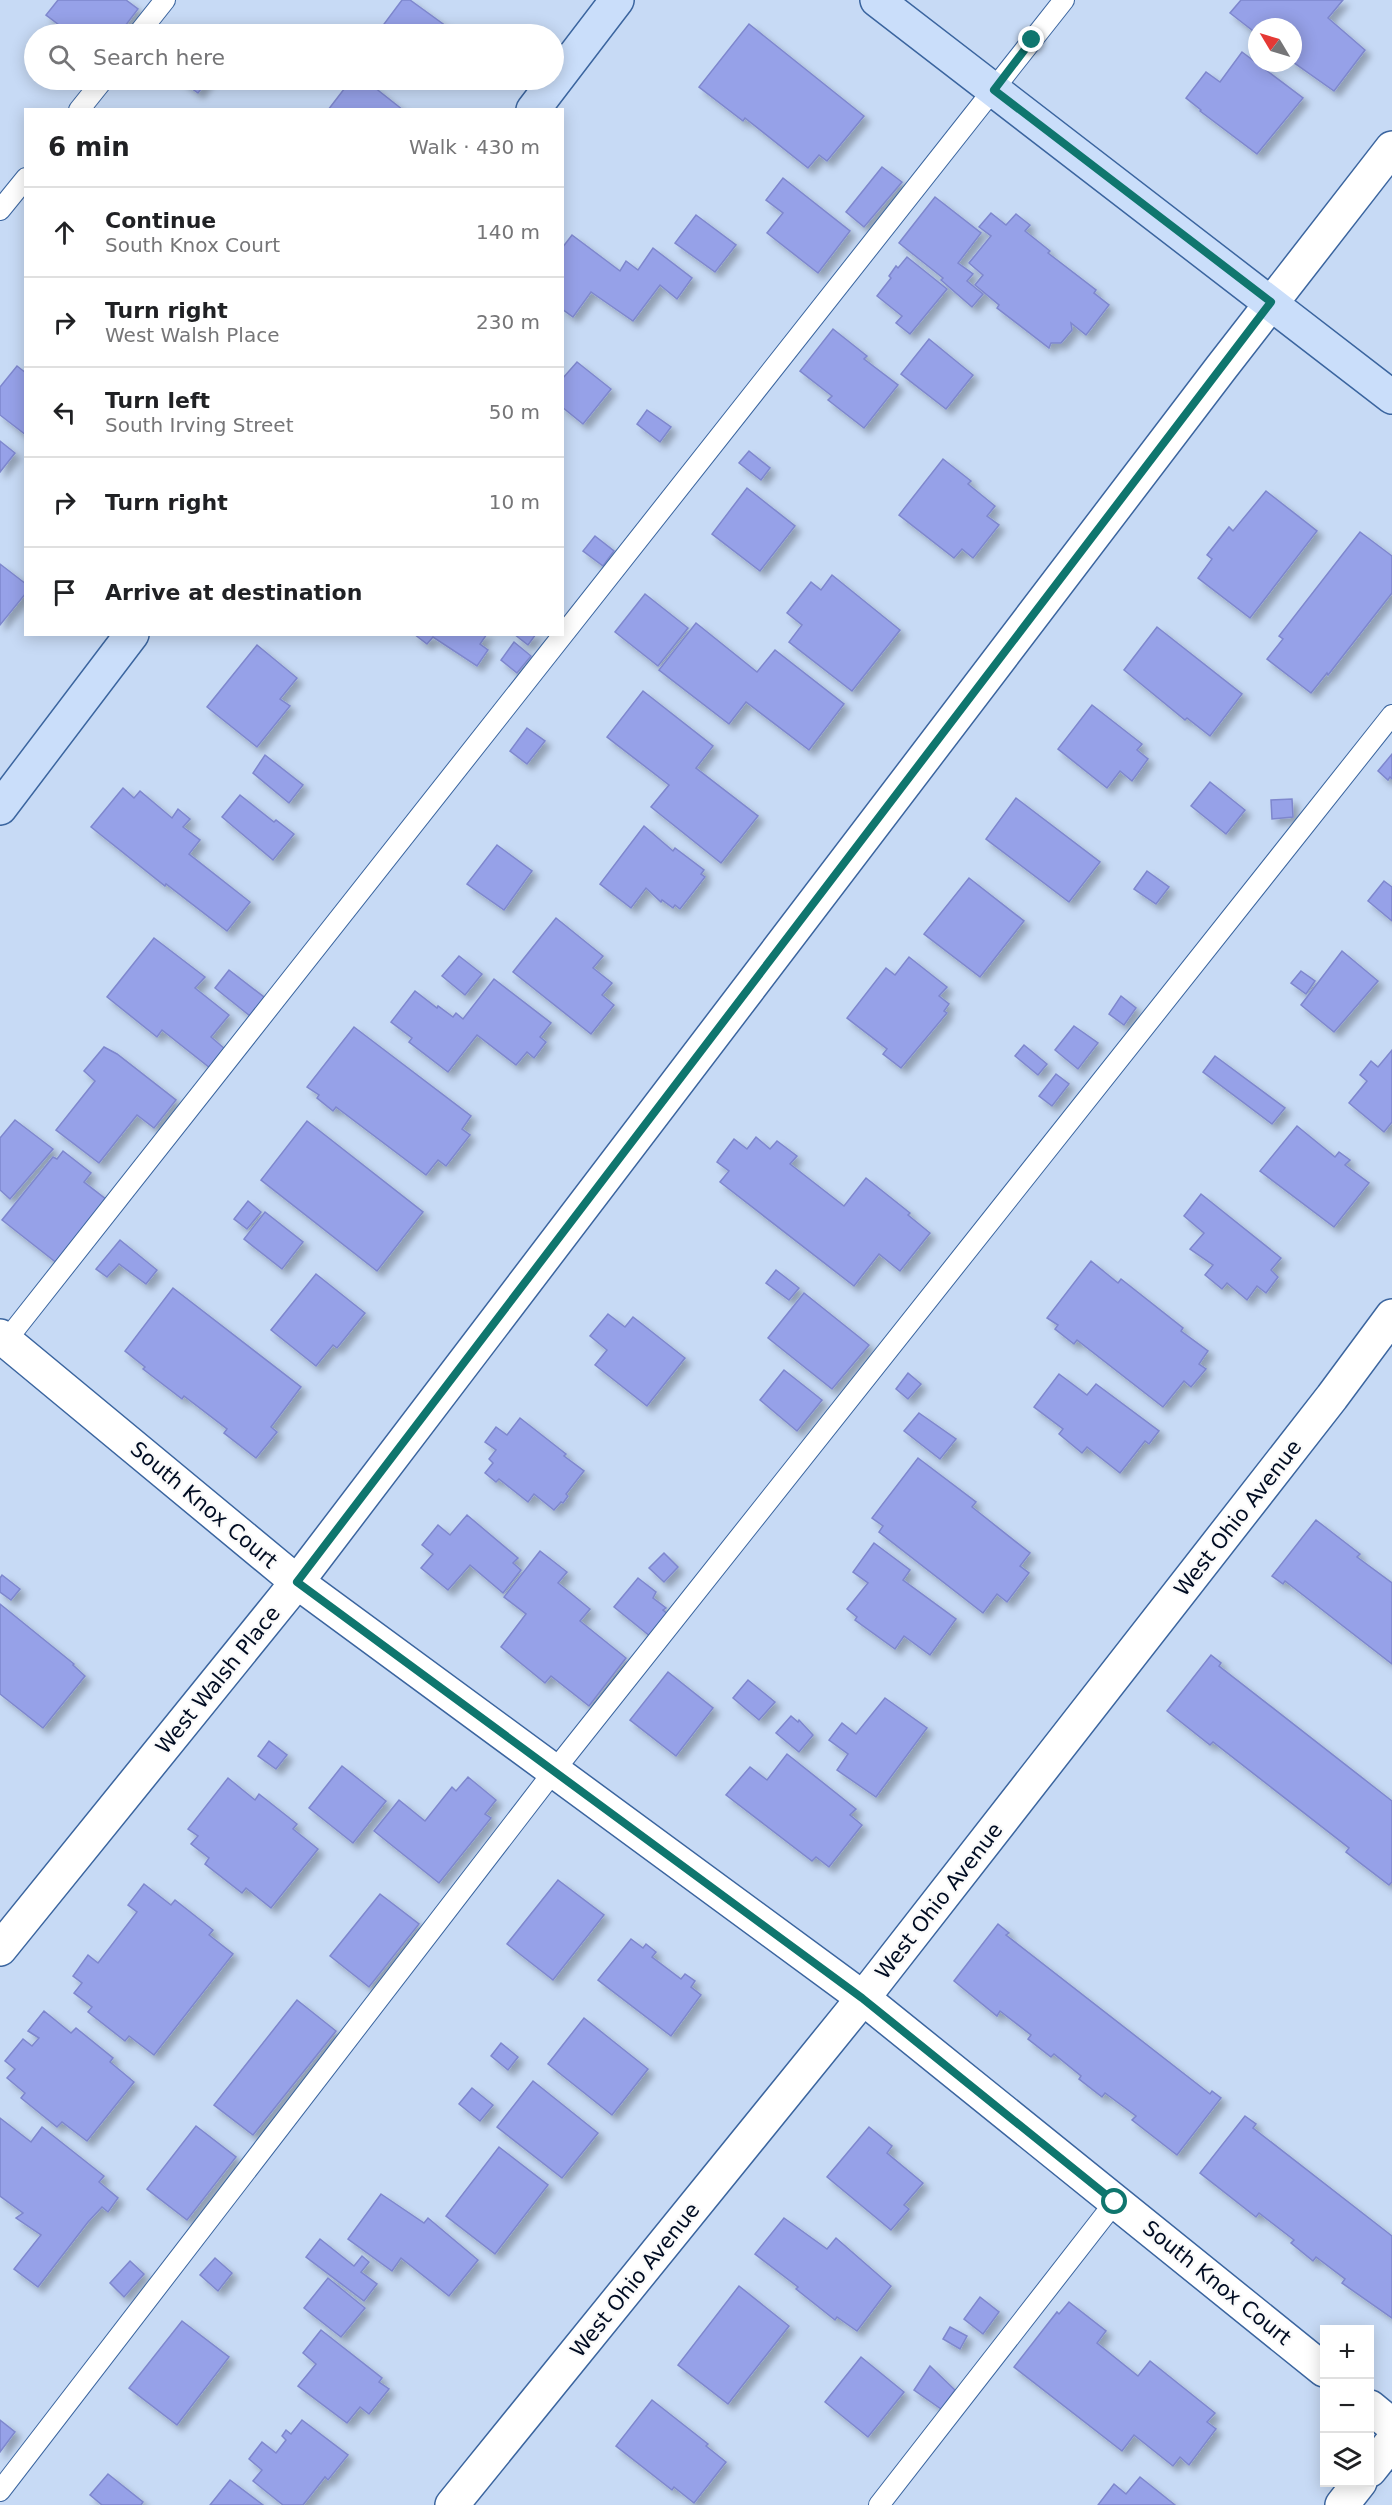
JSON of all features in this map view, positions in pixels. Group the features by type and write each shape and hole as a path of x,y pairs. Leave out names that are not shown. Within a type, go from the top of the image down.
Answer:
{"street":[{"path":"564,69 617,0"},
{"path":"877,0 1392,397"},
{"path":"535,108 548,90"},
{"name":"West Walsh Place","path":"0,1949 297,1582 1271,302 1392,148"},
{"path":"0,808 130,636"},
{"name":"West Ohio Avenue","path":"452,2505 862,1998 1332,1397 1392,1316"},
{"name":"South Knox Court","path":"2,1342 297,1582 862,1998 1320,2367"},
{"path":"1374,2410 1392,2425"},
{"path":"1374,2465 1392,2442"},
{"path":"1342,2505 1356,2487"}],"lane":[{"path":"146,24 165,0"},
{"path":"564,633 1064,0"},
{"path":"81,108 94,90"},
{"path":"0,210 24,180"},
{"path":"2,1342 561,636"},
{"path":"0,2491 554,1771 1392,715"},
{"path":"879,2505 1115,2202"}],"building":[{"path":"58,0 126,0 138,9 127,24 58,24 46,15"},
{"path":"402,0 410,0 443,24 384,24"},
{"path":"1241,0 1343,0 1328,18 1365,50 1334,91 1302,68 1302,18 1248,18 1248,27 1230,13"},
{"path":"749,24 864,116 827,161 819,155 808,168 745,118 743,121 699,87"},
{"path":"1242,52 1248,57 1248,72 1269,72 1303,98 1257,154 1186,98 1206,72 1220,82"},
{"path":"343,90 378,90 400,108 330,108"},
{"path":"882,167 902,182 864,227 846,212"},
{"path":"783,178 850,231 818,273 767,233 783,213 766,200"},
{"path":"935,197 981,233 958,263 973,274 967,281 983,294 972,307 941,280 943,278 899,243"},
{"path":"991,213 1006,225 1016,214 1030,225 1025,231 1050,251 1048,253 1096,290 1094,293 1109,305 1086,335 1071,323 1072,330 1061,343 1051,343 1049,348 997,308 999,305 975,285 983,275 969,263 991,236 979,227"},
{"path":"696,215 736,245 715,272 675,243"},
{"path":"572,235 620,271 626,261 638,270 653,248 692,278 677,299 660,285 633,321 591,292 573,317 564,310 564,245"},
{"path":"907,257 947,289 910,334 896,323 902,316 877,296 891,278 889,276 896,266 898,268"},
{"path":"833,329 867,356 864,359 898,385 864,428 828,400 832,396 800,371"},
{"path":"929,339 973,375 946,409 901,374"},
{"path":"577,362 611,389 583,424 564,409 564,377"},
{"path":"17,366 24,371 24,433 0,415 0,387"},
{"path":"647,410 671,427 660,442 637,424"},
{"path":"0,441 15,453 0,472"},
{"path":"749,451 770,468 761,480 739,463"},
{"path":"943,459 971,481 968,484 995,506 987,516 999,525 973,558 962,549 954,558 899,515"},
{"path":"747,488 795,526 760,571 712,534"},
{"path":"1266,491 1317,531 1250,618 1198,578 1212,559 1207,555 1229,527 1233,531"},
{"path":"1360,532 1392,556 1392,593 1328,675 1327,673 1311,693 1267,659 1283,639 1279,636"},
{"path":"595,536 614,551 603,566 583,551"},
{"path":"0,564 24,582 24,595 0,625"},
{"path":"832,575 900,630 852,691 789,642 802,625 787,613 811,582 821,590"},
{"path":"645,594 688,628 658,666 615,632"},
{"path":"696,623 757,672 775,650 844,704 809,750 746,702 729,724 659,670"},
{"path":"1157,627 1242,694 1210,736 1187,718 1185,720 1124,670"},
{"path":"417,636 486,636 480,644 488,650 477,666 433,637 427,644"},
{"path":"517,636 535,636 528,645"},
{"path":"514,642 531,656 517,673 501,660"},
{"path":"257,645 297,678 280,699 290,706 257,747 207,707"},
{"path":"643,691 713,746 696,768 758,816 721,863 651,807 669,785 607,737"},
{"path":"1092,705 1142,744 1137,750 1148,759 1132,781 1120,771 1107,788 1058,749"},
{"path":"527,728 545,741 527,764 510,751"},
{"path":"1392,754 1392,779 1390,777 1388,780 1378,771"},
{"path":"265,755 303,785 289,803 253,773"},
{"path":"1210,782 1245,810 1226,834 1191,806"},
{"path":"123,788 134,798 140,791 172,818 178,809 190,819 183,827 200,840 189,854 250,902 227,931 166,884 165,886 91,827"},
{"path":"240,795 274,822 276,820 294,834 273,860 222,817"},
{"path":"1016,798 1100,862 1069,902 986,839"},
{"path":"1292,799 1293,817 1272,819 1271,800"},
{"path":"644,826 673,851 675,848 704,870 701,874 705,877 680,909 675,905 673,908 662,900 661,902 646,888 631,908 600,884"},
{"path":"497,845 532,871 504,910 467,884"},
{"path":"1147,871 1169,887 1156,904 1134,889"},
{"path":"969,878 1024,921 980,977 924,934"},
{"path":"1384,881 1392,887 1392,921 1368,901"},
{"path":"556,918 603,956 593,968 612,983 602,995 614,1005 591,1034 513,972"},
{"path":"154,938 205,977 195,988 229,1015 211,1037 225,1049 210,1068 162,1030 157,1037 107,997"},
{"path":"1342,951 1378,981 1334,1032 1301,1005"},
{"path":"459,956 482,974 465,995 442,976"},
{"path":"909,957 947,987 939,996 949,1004 944,1011 947,1013 901,1068 883,1054 887,1049 847,1018 886,968 895,975"},
{"path":"229,970 264,997 250,1016 215,988"},
{"path":"1301,971 1315,981 1306,994 1291,983"},
{"path":"494,979 551,1023 540,1037 546,1042 534,1058 527,1052 516,1065 477,1035 448,1072 409,1042 412,1038 391,1022 415,991 437,1008 438,1006 453,1017 456,1013 463,1019"},
{"path":"1121,996 1136,1008 1124,1025 1109,1014"},
{"path":"1074,1026 1098,1043 1078,1069 1055,1050"},
{"path":"354,1027 471,1116 462,1129 470,1135 446,1166 438,1160 426,1175 336,1107 333,1111 317,1098 319,1095 307,1087"},
{"path":"1024,1045 1047,1064 1038,1075 1015,1056"},
{"path":"104,1047 117,1054 176,1100 154,1128 137,1115 99,1163 56,1130 95,1081 84,1071"},
{"path":"1392,1050 1392,1122 1384,1132 1349,1103 1367,1081 1360,1075 1371,1061 1378,1067"},
{"path":"1215,1056 1285,1108 1272,1124 1203,1072"},
{"path":"1056,1074 1069,1084 1052,1106 1039,1096"},
{"path":"15,1120 53,1149 10,1199 0,1190 0,1138"},
{"path":"307,1121 423,1212 377,1271 261,1180"},
{"path":"1297,1126 1335,1157 1339,1152 1350,1160 1345,1165 1369,1183 1334,1227 1260,1171"},
{"path":"756,1137 770,1149 777,1141 797,1156 790,1164 844,1206 866,1178 910,1213 908,1215 930,1233 900,1271 879,1254 854,1286 720,1182 729,1171 717,1162 734,1139 747,1149"},
{"path":"63,1151 91,1173 84,1182 107,1200 58,1264 2,1220 53,1157 57,1159"},
{"path":"1201,1194 1281,1258 1271,1270 1278,1277 1266,1293 1257,1286 1247,1300 1227,1283 1222,1289 1205,1275 1213,1265 1190,1249 1204,1233 1184,1216"},
{"path":"248,1201 261,1212 247,1229 234,1219"},
{"path":"265,1212 303,1242 282,1269 244,1239"},
{"path":"120,1240 157,1270 146,1284 119,1264 107,1277 96,1269"},
{"path":"1091,1261 1118,1283 1121,1279 1183,1328 1181,1331 1208,1351 1199,1364 1206,1369 1191,1387 1184,1381 1163,1407 1077,1340 1074,1344 1055,1329 1058,1325 1047,1318"},
{"path":"776,1270 799,1288 789,1300 766,1283"},
{"path":"316,1274 365,1313 337,1348 333,1345 316,1366 271,1330"},
{"path":"173,1288 301,1387 271,1427 277,1432 256,1458 224,1433 227,1429 184,1396 182,1399 143,1369 145,1367 125,1351"},
{"path":"804,1293 869,1345 832,1389 768,1338"},
{"path":"608,1314 625,1327 633,1317 685,1358 647,1406 595,1365 607,1350 590,1336"},
{"path":"784,1370 822,1400 797,1431 760,1400"},
{"path":"908,1373 921,1384 908,1399 896,1389"},
{"path":"1059,1374 1087,1395 1096,1384 1159,1431 1149,1444 1145,1441 1120,1473 1087,1447 1082,1453 1059,1434 1063,1429 1034,1407"},
{"path":"919,1413 956,1439 940,1459 904,1431"},
{"path":"520,1418 584,1471 566,1494 568,1496 563,1503 561,1502 554,1510 534,1494 528,1502 499,1479 496,1482 485,1473 493,1463 489,1459 496,1450 485,1442 496,1427 507,1435"},
{"path":"918,1458 976,1502 972,1507 1030,1553 1020,1566 1029,1573 1007,1602 997,1594 983,1613 879,1532 883,1526 872,1518"},
{"path":"467,1515 518,1558 513,1563 521,1570 503,1593 470,1565 448,1590 421,1568 433,1554 422,1545 438,1525 450,1535"},
{"path":"1316,1520 1360,1554 1357,1557 1392,1583 1392,1664 1285,1581 1283,1584 1272,1576"},
{"path":"874,1543 910,1570 903,1580 956,1619 930,1655 904,1636 895,1649 855,1620 857,1617 847,1609 868,1583 853,1572"},
{"path":"540,1551 567,1572 558,1583 590,1609 580,1621 626,1658 589,1706 551,1676 545,1683 501,1647 526,1614 504,1597"},
{"path":"664,1553 678,1567 664,1582 649,1568"},
{"path":"2,1575 20,1589 11,1600 0,1592"},
{"path":"638,1578 656,1592 653,1598 666,1608 663,1610 669,1615 651,1637 614,1607"},
{"path":"0,1604 74,1664 85,1676 43,1728 0,1694"},
{"path":"1211,1655 1221,1663 1219,1666 1392,1801 1392,1882 1389,1885 1346,1852 1349,1848 1213,1742 1210,1745 1167,1711"},
{"path":"668,1672 713,1708 676,1756 630,1720"},
{"path":"748,1680 775,1702 759,1720 733,1698"},
{"path":"885,1698 927,1728 876,1797 837,1770 848,1754 829,1740 842,1723 856,1734"},
{"path":"791,1716 798,1722 799,1720 813,1735 799,1752 776,1733"},
{"path":"269,1741 287,1755 276,1769 258,1756"},
{"path":"787,1754 856,1809 850,1815 862,1825 829,1867 816,1857 812,1861 726,1795 750,1767 767,1780"},
{"path":"342,1766 386,1801 353,1843 309,1808"},
{"path":"468,1777 496,1800 485,1814 491,1818 439,1883 374,1831 399,1800 425,1821 452,1787 456,1791"},
{"path":"228,1778 255,1800 259,1794 297,1824 293,1829 318,1849 271,1908 246,1888 242,1893 205,1864 209,1858 191,1844 198,1836 188,1829"},
{"path":"558,1880 604,1915 553,1980 507,1944"},
{"path":"144,1884 171,1905 175,1900 213,1930 209,1935 233,1954 154,2055 129,2036 125,2041 88,2012 92,2007 74,1993 82,1983 73,1976 88,1955 98,1963 137,1912 128,1905"},
{"path":"380,1894 419,1924 369,1987 330,1956"},
{"path":"998,1924 1009,1933 1006,1935 1210,2094 1212,2091 1221,2098 1177,2155 1132,2120 1136,2116 1105,2093 1102,2097 1079,2079 1081,2076 1054,2054 1051,2057 1028,2039 1031,2035 1000,2011 997,2016 954,1981"},
{"path":"631,1939 643,1948 646,1944 656,1952 652,1957 681,1979 685,1974 695,1981 691,1987 701,1995 671,2036 598,1980"},
{"path":"297,2000 336,2031 253,2135 214,2105"},
{"path":"44,2011 71,2033 76,2028 113,2058 110,2062 134,2082 87,2141 62,2122 57,2127 21,2098 25,2093 7,2078 15,2069 5,2061 23,2039 32,2046 39,2038 28,2031"},
{"path":"584,2018 648,2069 612,2115 548,2064"},
{"path":"501,2043 518,2057 508,2070 491,2056"},
{"path":"533,2081 598,2133 562,2178 497,2127"},
{"path":"472,2088 493,2105 480,2121 459,2104"},
{"path":"1245,2116 1256,2124 1253,2128 1392,2236 1392,2318 1342,2283 1345,2279 1316,2257 1313,2261 1291,2243 1294,2240 1259,2213 1256,2217 1200,2173"},
{"path":"0,2118 31,2142 42,2127 104,2176 99,2182 118,2198 108,2212 102,2207 88,2222 38,2287 14,2269 41,2235 16,2218 23,2213 0,2196"},
{"path":"196,2126 236,2157 187,2220 147,2189"},
{"path":"869,2127 892,2146 887,2153 923,2183 904,2205 909,2209 891,2230 827,2177"},
{"path":"499,2147 548,2185 495,2254 446,2216"},
{"path":"381,2194 424,2223 428,2218 478,2260 449,2296 401,2258 392,2271 348,2239"},
{"path":"784,2218 827,2249 836,2238 891,2286 857,2331 837,2317 835,2320 796,2289 798,2287 755,2254"},
{"path":"320,2239 354,2266 362,2256 369,2262 361,2272 377,2284 364,2301 306,2257"},
{"path":"215,2258 232,2273 218,2291 200,2275"},
{"path":"130,2261 144,2274 124,2297 110,2283"},
{"path":"328,2278 365,2308 341,2337 304,2308"},
{"path":"739,2286 789,2326 728,2404 678,2365"},
{"path":"980,2297 999,2312 983,2334 964,2319"},
{"path":"1069,2302 1106,2331 1097,2343 1138,2376 1150,2361 1215,2413 1207,2422 1216,2429 1189,2465 1180,2457 1173,2466 1134,2435 1122,2451 1014,2367 1057,2312 1059,2314"},
{"path":"182,2321 229,2357 177,2425 129,2388"},
{"path":"950,2327 967,2336 960,2349 943,2339"},
{"path":"321,2330 382,2378 379,2382 389,2389 369,2414 360,2407 347,2423 298,2386 316,2364 303,2353"},
{"path":"861,2357 904,2392 868,2437 825,2402"},
{"path":"930,2366 955,2390 941,2409 914,2390"},
{"path":"652,2400 708,2444 706,2446 726,2462 694,2503 674,2487 672,2490 616,2446"},
{"path":"0,2420 15,2432 0,2452"},
{"path":"302,2420 348,2455 328,2480 325,2477 303,2505 283,2505 253,2481 262,2470 249,2459 262,2442 276,2453 286,2440 282,2436 286,2430 291,2434"},
{"path":"108,2474 143,2502 141,2505 102,2505 90,2495"},
{"path":"1140,2477 1175,2505 1098,2505 1114,2484 1126,2494"},
{"path":"230,2480 263,2505 210,2505"}],"route":[{"path":"1032,40 994,90 1271,302 297,1582 862,1998 1115,2202"}]}
